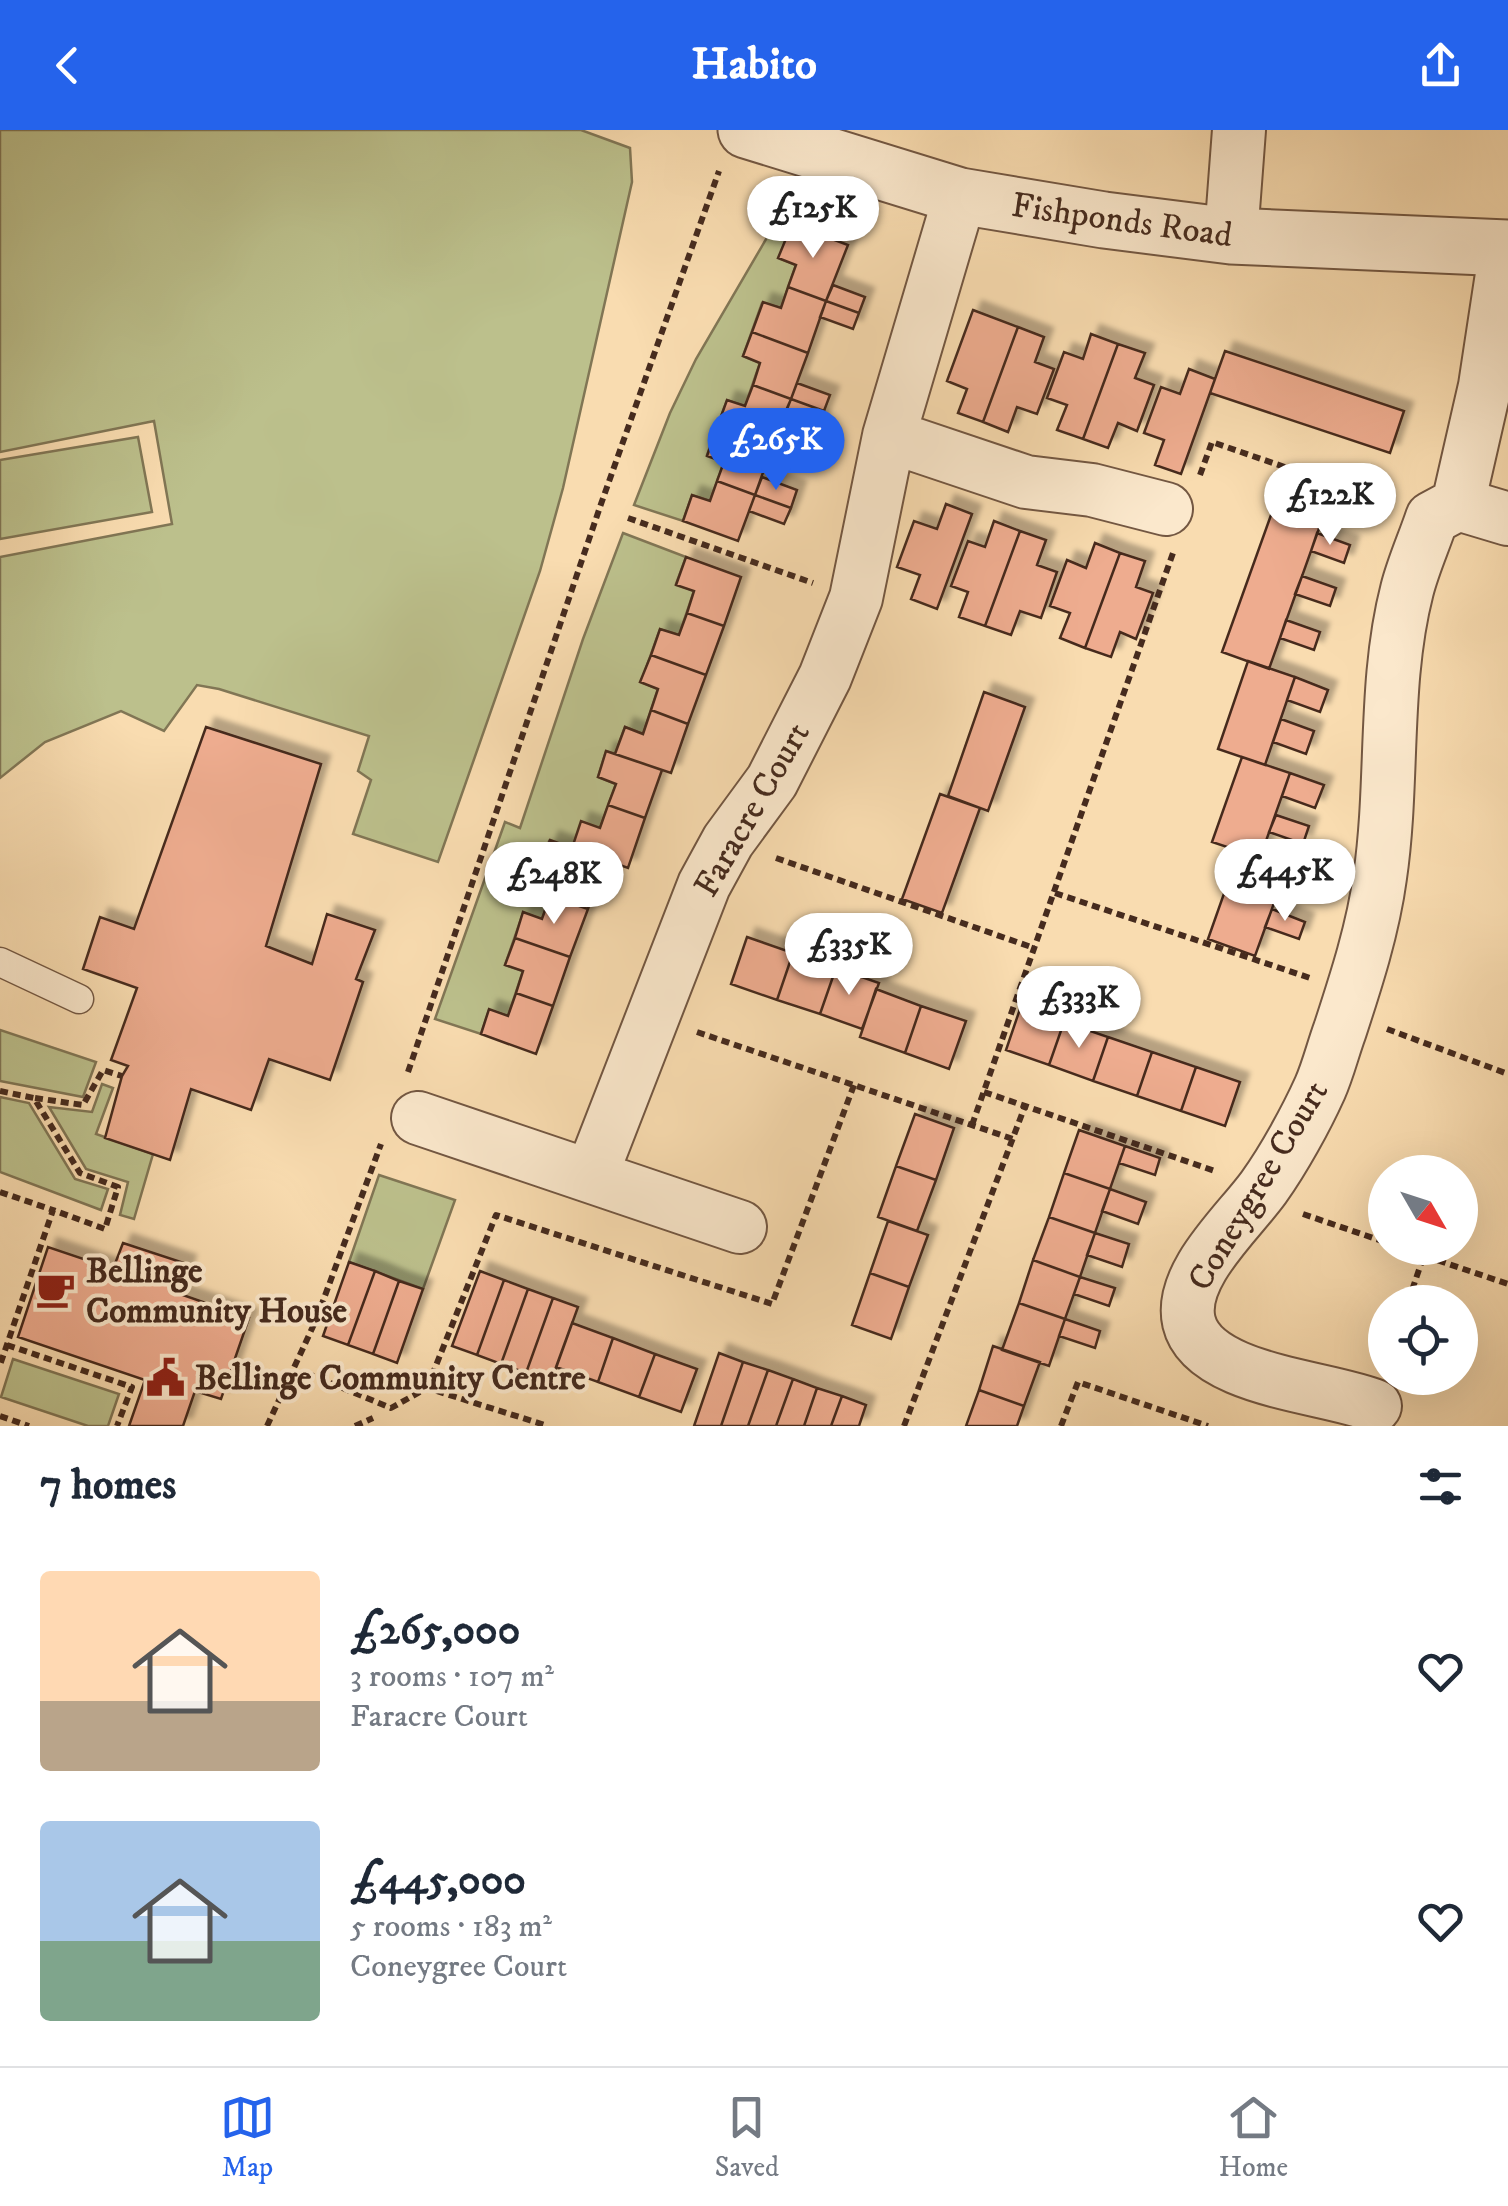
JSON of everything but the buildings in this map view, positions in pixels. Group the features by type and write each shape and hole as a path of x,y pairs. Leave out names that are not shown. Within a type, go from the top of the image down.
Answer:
{"street":[{"path":"1231,236 1239,130"},
{"name":"Fishponds Road","path":"733,149 960,196 1104,220 1231,236 1507,248"},
{"name":"Faracre Court","path":"592,1176 704,884 728,841 772,781 825,677 856,598 889,436 960,196"},
{"name":"Coneygree Court","path":"1374,1406 1351,1396 1252,1373 1220,1361 1200,1342 1190,1324 1187,1301 1203,1264 1259,1192 1320,1087 1350,1003 1380,877 1396,658 1407,590 1445,511 1485,386 1507,248"},
{"path":"889,436 1026,482 1181,507"},
{"path":"1445,511 1508,519"},
{"path":"401,1116 740,1227"}],"lane":[{"path":"0,962 79,999"}],"path":[{"path":"267,1426 401,1116 601,504 733,149"},
{"path":"972,1125 1055,893 1181,507 1212,442 1445,511"},
{"path":"628,518 856,598"},
{"path":"728,841 1034,948"},
{"path":"1055,893 1350,1003 1508,1074"},
{"path":"652,1017 1014,1138"},
{"path":"0,1091 84,1104 103,1070 122,1076"},
{"path":"984,1092 1368,1235"},
{"path":"0,1192 104,1229 118,1186 80,1173 34,1098"},
{"path":"904,1426 1025,1106"},
{"path":"0,1365 54,1210"},
{"path":"1451,1265 1508,1284"},
{"path":"7,1345 132,1387 116,1426"},
{"path":"306,1373 391,1408 427,1388 548,1426"},
{"path":"1062,1426 1078,1382 1208,1426"},
{"path":"0,1416 29,1426"},
{"path":"356,1426 372,1418"}],"green space":[{"path":"0,130 581,130 630,148 632,182 563,488 540,571 438,862 353,834 371,780 358,771 369,736 219,689 197,685 164,731 121,711 45,742 0,778 0,557 172,524 154,421 0,452"},
{"path":"779,217 792,224 779,258 796,265 781,308 762,303 743,356 760,363 745,406 727,400 707,455 724,462 710,501 692,495 683,521 634,505 696,359"},
{"path":"138,437 152,512 0,539 0,460"},
{"path":"623,533 686,557 676,584 694,591 679,635 660,629 641,682 658,689 643,734 625,727 615,754 606,751 598,777 616,784 600,828 572,848 549,841 540,868 558,874 542,919 523,913 505,965 523,971 508,1016 489,1010 481,1034 435,1019 505,822 520,828"},
{"path":"0,1030 96,1062 83,1097 0,1081"},
{"path":"102,1084 113,1088 96,1134 153,1154 134,1219 120,1215 128,1182 86,1169 49,1107 92,1112"},
{"path":"0,1097 29,1103 75,1179 108,1189 101,1210 0,1172"},
{"path":"379,1175 455,1200 423,1289 349,1262"},
{"path":"13,1359 119,1394 108,1426 88,1426 1,1397"}],"place":[{"name":"Bellinge Community House","path":"56,1290"},
{"name":"Bellinge Community Centre","path":"165,1377"}]}
